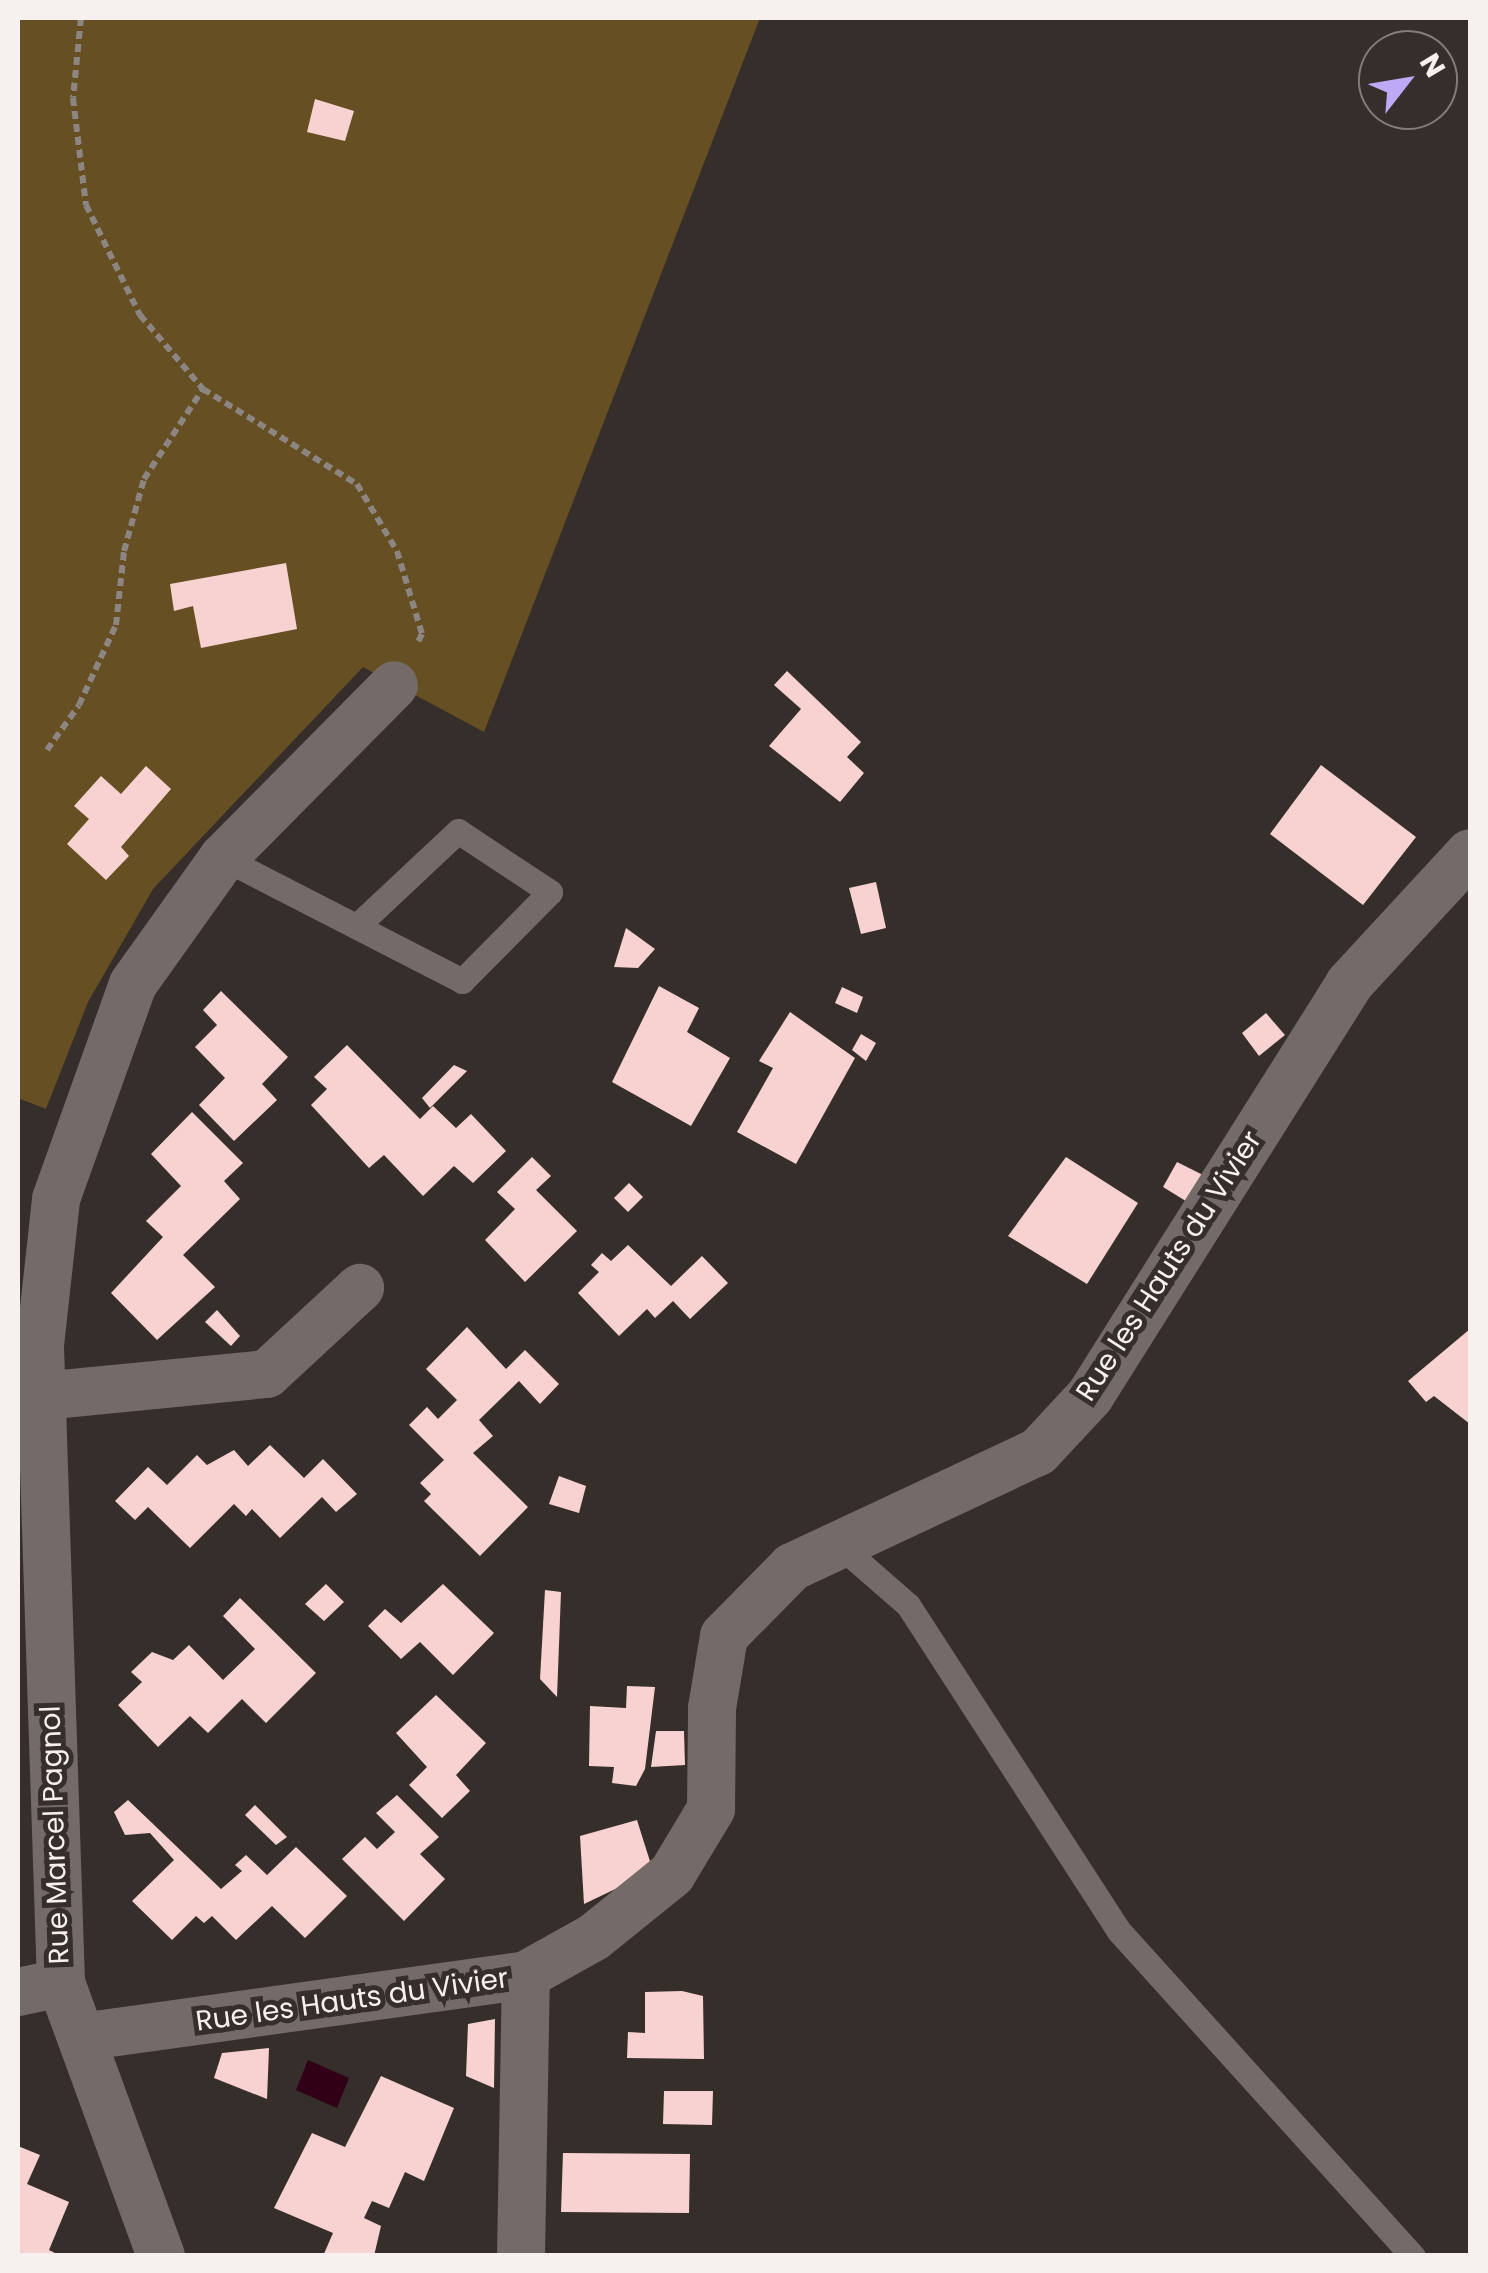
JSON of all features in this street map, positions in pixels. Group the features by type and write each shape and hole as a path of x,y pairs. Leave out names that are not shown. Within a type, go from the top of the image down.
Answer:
{"street":[{"name":"Rue Marcel Pagnol","path":"161,2256 81,2037 39,1988 42,1396 28,1347 56,1199 133,984 223,858 394,684"},
{"name":"Rue les Hauts du Vivier","path":"81,2037 526,1975 594,1937 672,1874 711,1809 712,1708 724,1636 792,1566 1038,1452 1090,1396 1349,984 1470,853"},
{"path":"42,1396 267,1374 360,1288"},
{"path":"520,2256 526,1975"}],"lane":[{"path":"223,858 462,981 550,892 458,831 357,926"},
{"path":"838,1544 908,1605 1118,1930 1413,2256"}],"path":[{"path":"81,18 72,98 86,205 140,315 203,389 357,484 397,551 422,634 394,684"},
{"path":"47,750 79,705 116,624 124,551 144,479 203,389"}],"shaded area":[{"path":"18,18 760,18 484,732 363,667 153,889 88,1002 46,1109 18,1098"},
{"path":"308,2060 349,2078 337,2108 296,2090"}],"building":[{"path":"315,99 354,111 345,141 307,132"},
{"path":"286,563 297,629 201,648 193,606 174,611 170,584"},
{"path":"787,671 861,742 847,757 864,773 840,802 769,746 801,709 774,685"},
{"path":"1321,765 1416,837 1363,905 1270,834"},
{"path":"146,766 171,789 121,847 129,856 106,880 67,844 89,819 74,806 101,776 121,794"},
{"path":"876,882 886,928 861,934 849,888"},
{"path":"626,928 655,949 638,968 614,967"},
{"path":"659,986 699,1008 687,1032 730,1058 691,1126 612,1082"},
{"path":"842,987 863,997 857,1013 835,1003"},
{"path":"221,991 288,1057 262,1084 277,1100 234,1141 199,1105 225,1078 195,1047 217,1025 203,1010"},
{"path":"790,1012 855,1058 796,1164 737,1132 773,1068 759,1061"},
{"path":"1266,1013 1285,1035 1259,1056 1242,1033"},
{"path":"861,1034 876,1043 866,1061 852,1050"},
{"path":"347,1045 420,1119 433,1106 456,1128 471,1114 506,1151 473,1183 454,1166 423,1196 384,1155 369,1168 311,1105 327,1089 314,1077"},
{"path":"454,1065 467,1071 430,1108 422,1098"},
{"path":"192,1112 243,1163 224,1181 240,1199 183,1255 215,1287 157,1340 111,1293 163,1237 146,1221 181,1186 151,1154"},
{"path":"532,1157 551,1176 536,1190 577,1231 525,1282 485,1240 515,1209 497,1192"},
{"path":"1066,1157 1138,1203 1087,1284 1008,1236"},
{"path":"1177,1162 1205,1176 1189,1203 1163,1187"},
{"path":"629,1183 643,1197 628,1212 614,1198"},
{"path":"628,1245 671,1286 702,1256 728,1283 690,1319 673,1301 655,1318 647,1309 619,1336 578,1293 599,1272 591,1265 602,1253 611,1261"},
{"path":"217,1310 240,1336 231,1346 205,1322"},
{"path":"467,1327 506,1369 525,1350 559,1384 540,1404 519,1381 479,1420 493,1436 473,1453 528,1507 480,1556 424,1501 431,1494 420,1483 444,1460 409,1425 427,1407 438,1419 457,1400 426,1369"},
{"path":"1470,1329 1470,1424 1434,1396 1426,1402 1408,1381"},
{"path":"270,1445 304,1478 323,1459 357,1494 336,1512 322,1497 280,1538 252,1509 246,1516 234,1504 190,1548 148,1507 135,1520 115,1501 148,1467 167,1485 197,1455 207,1465 234,1450 248,1466"},
{"path":"559,1476 586,1486 579,1513 549,1504"},
{"path":"326,1584 344,1602 324,1621 305,1604"},
{"path":"443,1584 494,1633 453,1675 420,1642 401,1659 368,1626 385,1609 401,1623"},
{"path":"545,1590 561,1592 557,1697 540,1679"},
{"path":"240,1598 316,1673 266,1723 242,1699 208,1733 190,1716 158,1747 118,1705 142,1682 131,1672 152,1652 173,1660 189,1645 223,1680 255,1649 223,1616"},
{"path":"627,1686 655,1687 645,1769 636,1786 612,1783 614,1767 589,1766 590,1706 626,1708"},
{"path":"436,1695 486,1743 456,1775 470,1791 442,1818 409,1785 427,1767 396,1733"},
{"path":"656,1731 684,1731 685,1765 651,1767"},
{"path":"397,1795 439,1837 420,1854 445,1879 404,1921 342,1859 365,1837 377,1849 395,1832 376,1813"},
{"path":"128,1800 221,1889 242,1871 235,1865 246,1855 267,1875 296,1847 347,1896 305,1938 272,1906 236,1940 212,1916 204,1923 196,1916 172,1940 132,1901 174,1860 150,1833 125,1835 114,1812"},
{"path":"255,1805 287,1837 276,1845 245,1815"},
{"path":"637,1820 653,1871 584,1904 580,1836"},
{"path":"682,1991 703,1996 704,2059 627,2058 628,2032 645,2033 645,1992"},
{"path":"495,2019 494,2088 466,2076 468,2024"},
{"path":"269,2048 267,2099 214,2078 222,2053"},
{"path":"381,2076 454,2108 424,2181 405,2172 389,2208 372,2201 364,2218 381,2226 374,2256 323,2256 333,2233 274,2208 312,2133 345,2147"},
{"path":"664,2091 713,2091 712,2125 663,2124"},
{"path":"18,2146 40,2155 27,2184 69,2202 49,2250 61,2256 18,2256"},
{"path":"563,2153 690,2154 689,2213 561,2212"}]}
